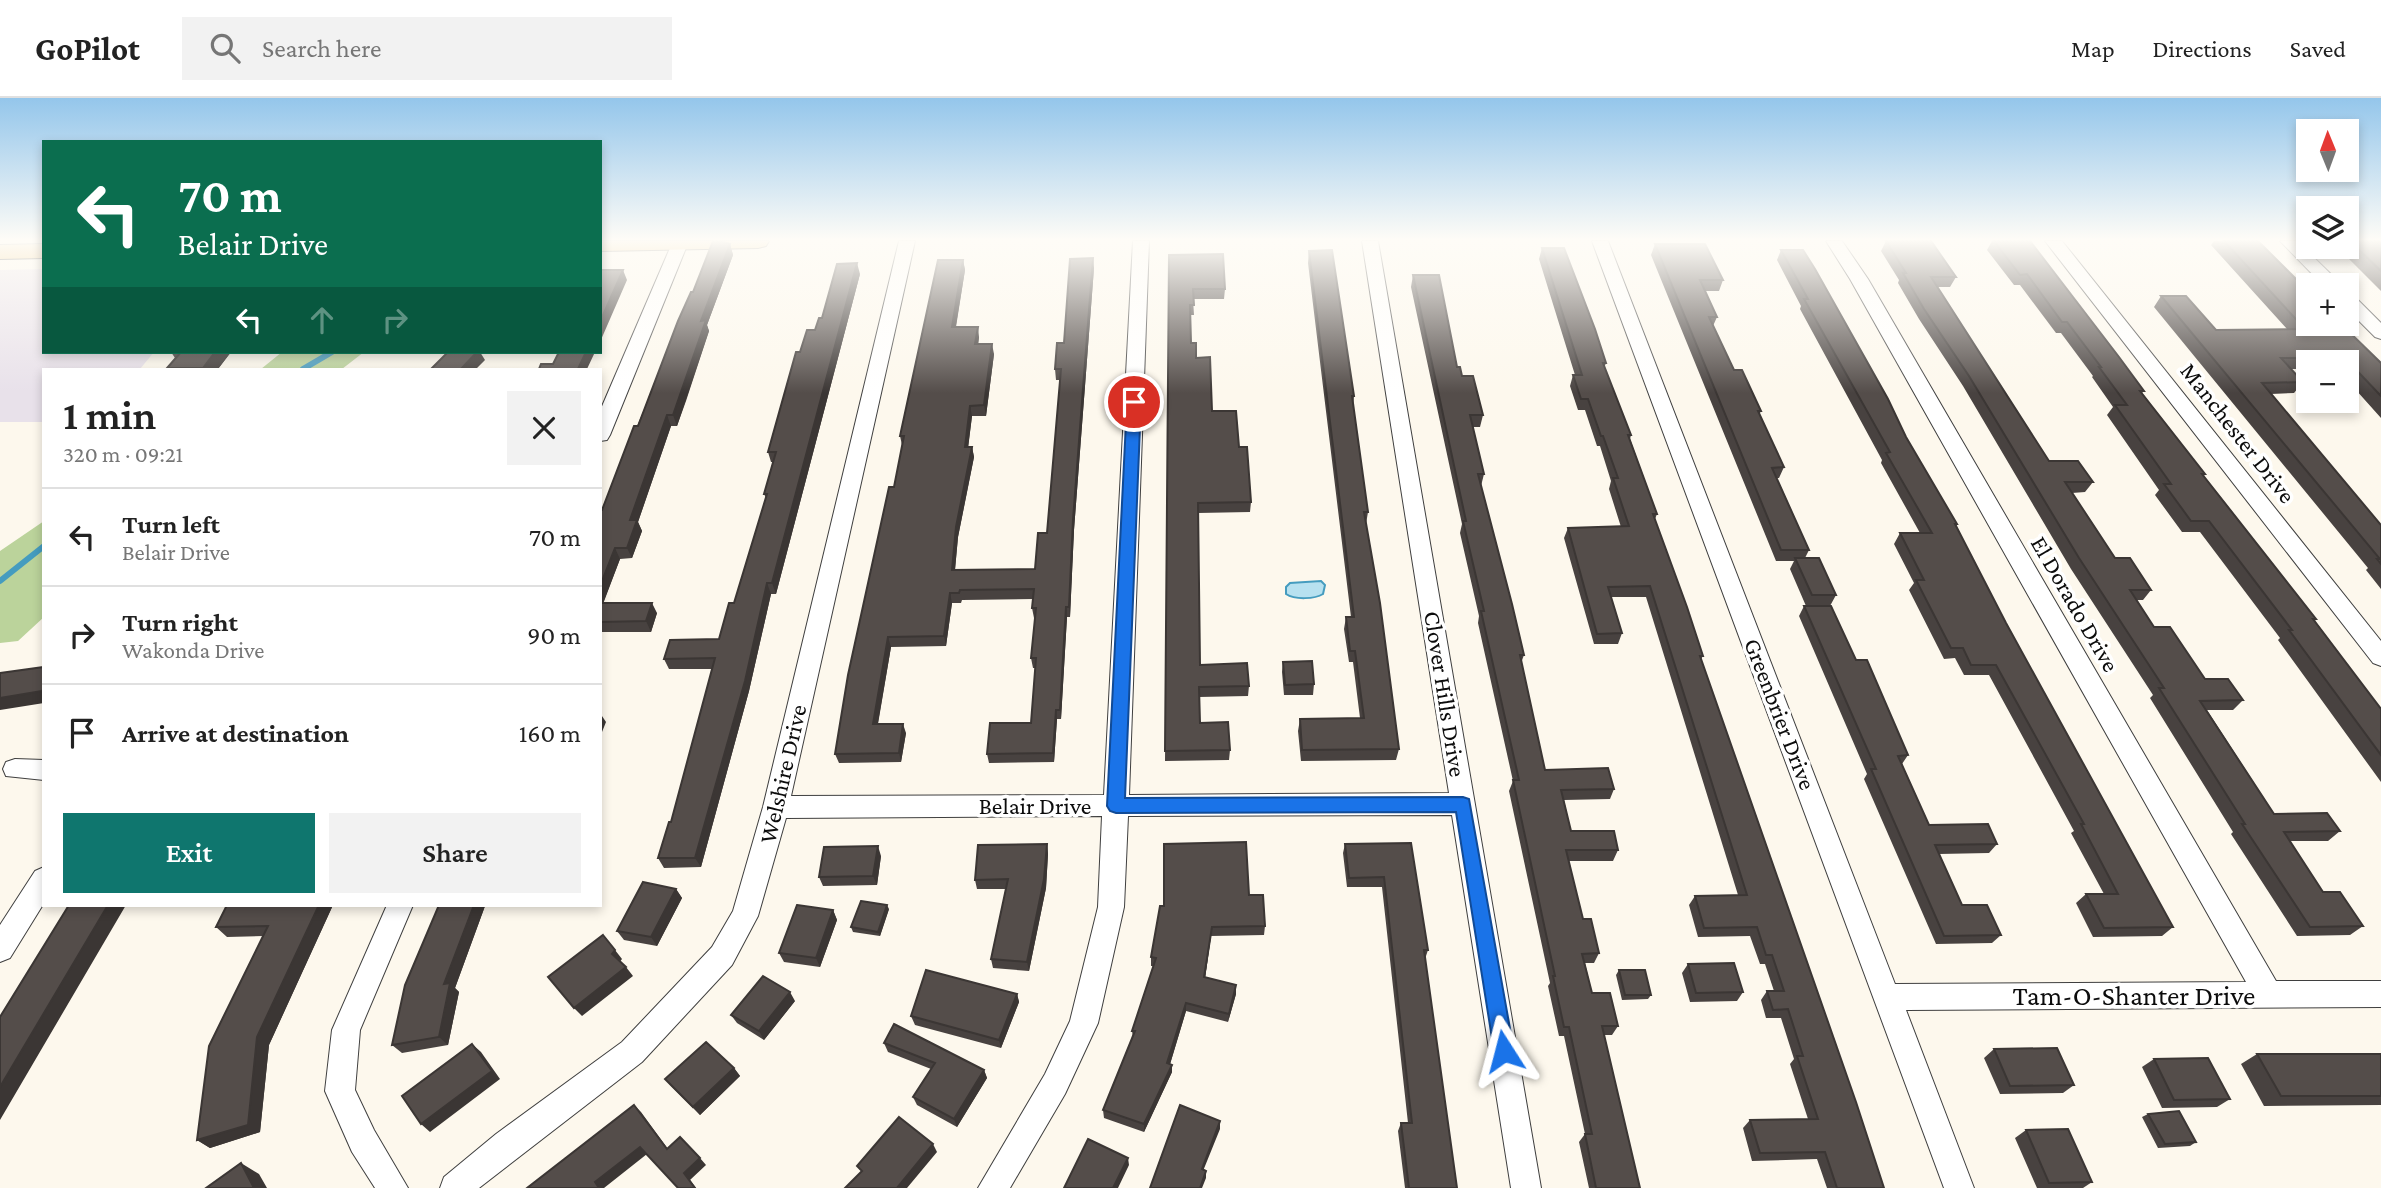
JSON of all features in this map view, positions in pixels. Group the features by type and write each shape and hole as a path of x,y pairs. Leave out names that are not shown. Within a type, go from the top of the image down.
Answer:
{"street":[{"path":"602,430 660,292"},
{"name":"Welshire Drive","path":"455,1188 507,1145 632,1052 722,956 745,916 758,878 776,807 895,292"},
{"path":"993,1188 1055,1084 1084,1023 1111,907 1139,292"},
{"name":"Clover Hills Drive","path":"1378,292 1526,1188"},
{"name":"Greenbrier Drive","path":"1619,292 1959,1188"},
{"name":"El Dorado Drive","path":"1866,292 2269,995"},
{"name":"Manchester Drive","path":"2093,292 2381,657"},
{"path":"2359,311 2381,333"},
{"path":"15,769 42,770"},
{"name":"Belair Drive","path":"776,807 1463,804"},
{"path":"0,949 42,882"},
{"path":"393,1188 363,1141 340,1091 346,1030 399,907"},
{"name":"Tam-O-Shanter Drive","path":"1887,997 2381,994"}],"shaded area":[{"path":"0,292 42,292 42,354 152,354 141,368 42,368 42,422 0,422"}],"green space":[{"path":"280,354 361,354 343,368 262,368"},
{"path":"42,522 42,619 18,641 0,643 0,551"}],"water":[{"path":"1321,581 1325,585 1323,594 1319,596 1300,598 1286,594 1286,587 1290,583"}],"building":[{"path":"602,292 613,292 602,317"},
{"path":"693,292 712,292 701,321 706,320 673,415 667,415 630,520 637,520 627,548 615,548 602,581 602,510 634,426 638,426 678,321"},
{"path":"829,292 849,292 772,583 767,583 745,681 695,858 658,858 671,822 715,658 664,659 670,640 719,639 729,603 734,603 767,494 764,494 776,452 768,452 796,352 800,352 807,330 815,330 819,318 822,318"},
{"path":"931,292 958,292 952,327 978,327 975,344 992,344 984,405 970,406 965,447 972,447 956,527 952,570 1035,569 1038,533 1047,533 1061,369 1055,369 1057,343 1064,343 1068,292 1090,292 1069,607 1066,607 1060,710 1056,710 1053,753 987,754 990,723 1031,723 1036,658 1031,658 1036,608 1032,608 1034,589 960,590 959,593 950,593 944,636 888,637 873,724 903,724 899,753 835,754 848,675 889,487 894,487 904,436 900,436"},
{"path":"1169,292 1193,292 1194,305 1190,305 1191,343 1196,343 1196,358 1210,357 1212,411 1236,411 1239,447 1247,447 1251,502 1198,503 1200,665 1247,663 1249,686 1199,687 1200,723 1228,722 1230,750 1165,751"},
{"path":"1314,292 1338,292 1368,512 1364,512 1380,603 1399,749 1302,750 1300,719 1364,718 1355,651 1350,651 1346,617 1354,617"},
{"path":"1417,292 1442,292 1457,367 1460,367 1462,376 1473,376 1483,415 1470,415 1484,474 1478,474 1524,655 1520,655 1545,770 1608,768 1614,789 1561,790 1571,831 1614,831 1618,850 1566,850 1583,919 1591,919 1599,953 1582,954 1592,993 1610,993 1618,1026 1602,1026 1640,1188 1596,1188 1585,1134 1592,1134 1569,1027 1564,1027 1553,976 1513,780 1519,780 1481,611 1484,611 1463,521 1466,521"},
{"path":"1556,292 1581,292 1595,329 1606,363 1603,363 1631,435 1628,435 1657,514 1653,514 1703,656 1700,656 1884,1188 1837,1188 1825,1152 1760,1153 1750,1120 1818,1119 1797,1056 1803,1056 1788,1009 1773,1010 1767,991 1784,991 1772,955 1766,955 1757,927 1704,928 1695,896 1747,895 1650,586 1608,587 1622,633 1597,634 1568,528 1629,526 1613,478 1618,478 1603,436 1588,399 1581,399 1573,375 1582,375"},
{"path":"1675,292 1705,292 1717,317 1709,317 1734,370 1742,370 1761,411 1758,411 1784,467 1772,468 1809,550 1781,550"},
{"path":"1804,292 1828,292 1888,399 1906,437 1957,524 2006,623 2173,927 2104,928 2086,894 2118,894 2081,824 2084,824 1996,665 1971,665 1963,648 1951,648 1916,580 1924,580 1900,533 1932,533 1804,299 1808,299"},
{"path":"1914,292 1941,292 2049,461 2078,461 2093,482 2065,482 2115,558 2130,558 2151,590 2130,590 2154,627 2170,627 2205,679 2228,679 2243,700 2200,701 2274,814 2327,813 2340,831 2284,832 2323,892 2340,892 2363,926 2310,927 2242,824 2245,824 2159,688 2164,688 2079,558 1969,376"},
{"path":"2040,292 2069,292 2144,391 2140,391 2205,474 2202,474 2316,619 2313,619 2381,709 2381,755 2289,630 2292,630 2209,521 2191,521 2164,484 2171,484 2115,405 2127,405 2067,322 2062,322"},
{"path":"2271,292 2296,292 2296,319"},
{"path":"2161,296 2186,296 2216,330 2296,329 2296,336 2353,336 2381,363 2381,396 2359,373 2359,350 2296,350 2296,358 2281,358 2296,374 2296,382 2262,383 2381,525 2381,564 2377,559 2380,559"},
{"path":"179,354 214,354 203,368 167,368"},
{"path":"446,354 475,354 462,368 432,368"},
{"path":"558,354 585,354 578,368 539,368 541,364 553,364"},
{"path":"1795,558 1819,558 1836,595 1812,595"},
{"path":"602,603 652,603 646,621 602,622"},
{"path":"1804,606 1831,606 1856,660 1867,660 1908,755 1898,756 1929,825 1988,824 1997,844 1935,845 1962,905 1987,905 2001,935 1944,936 1871,769 1876,769"},
{"path":"1312,661 1314,684 1285,685 1283,662"},
{"path":"42,667 42,691 0,698 0,673"},
{"path":"1246,842 1249,895 1263,895 1265,926 1212,927 1204,977 1236,985 1229,1014 1186,1003 1167,1063 1172,1065 1144,1124 1103,1110 1135,1031 1132,1031 1156,958 1151,957 1160,906 1164,906 1164,844"},
{"path":"1411,843 1428,950 1424,950 1457,1188 1409,1188 1401,1123 1412,1123 1384,877 1349,878 1345,844"},
{"path":"1047,844 1044,879 1027,962 991,959 1008,879 975,880 978,845"},
{"path":"878,846 873,876 819,877 824,847"},
{"path":"643,882 676,889 651,937 617,931"},
{"path":"861,901 887,905 878,932 851,927"},
{"path":"797,905 833,910 816,958 779,953"},
{"path":"68,907 107,907 0,1087 0,1017"},
{"path":"226,907 318,907 257,1037 248,1125 197,1140 209,1046 268,926 216,927"},
{"path":"438,907 473,907 444,984 450,983 439,1037 392,1045 405,985"},
{"path":"603,935 615,950 612,954 626,967 574,1008 548,977"},
{"path":"1734,963 1743,992 1696,993 1688,964"},
{"path":"926,970 1017,994 999,1040 911,1016"},
{"path":"1619,970 1645,970 1651,995 1625,995"},
{"path":"763,976 790,992 759,1031 731,1015"},
{"path":"894,1024 984,1070 954,1119 913,1097 935,1063 884,1043"},
{"path":"706,1042 734,1068 693,1107 665,1079"},
{"path":"472,1044 492,1071 421,1124 402,1096"},
{"path":"2057,1048 2074,1085 2010,1086 1994,1049"},
{"path":"2257,1054 2381,1054 2381,1096 2281,1096"},
{"path":"2208,1058 2230,1099 2174,1100 2154,1059"},
{"path":"634,1105 667,1149 680,1137 700,1158 684,1173 695,1188 678,1188 640,1147 595,1182 599,1188 527,1188"},
{"path":"1180,1105 1220,1121 1202,1169 1206,1171 1200,1188 1150,1188"},
{"path":"2179,1111 2196,1142 2165,1144 2148,1114"},
{"path":"899,1117 933,1144 897,1188 845,1188 862,1171 857,1166"},
{"path":"2068,1129 2092,1182 2049,1183 2026,1130"},
{"path":"1088,1139 1128,1158 1113,1188 1064,1188"},
{"path":"241,1163 254,1188 206,1188"}],"waterway":[{"path":"305,368 329,354"},
{"path":"0,581 42,548"}],"route":[{"path":"1134,402 1116,806 1463,804 1504,1051"}]}
